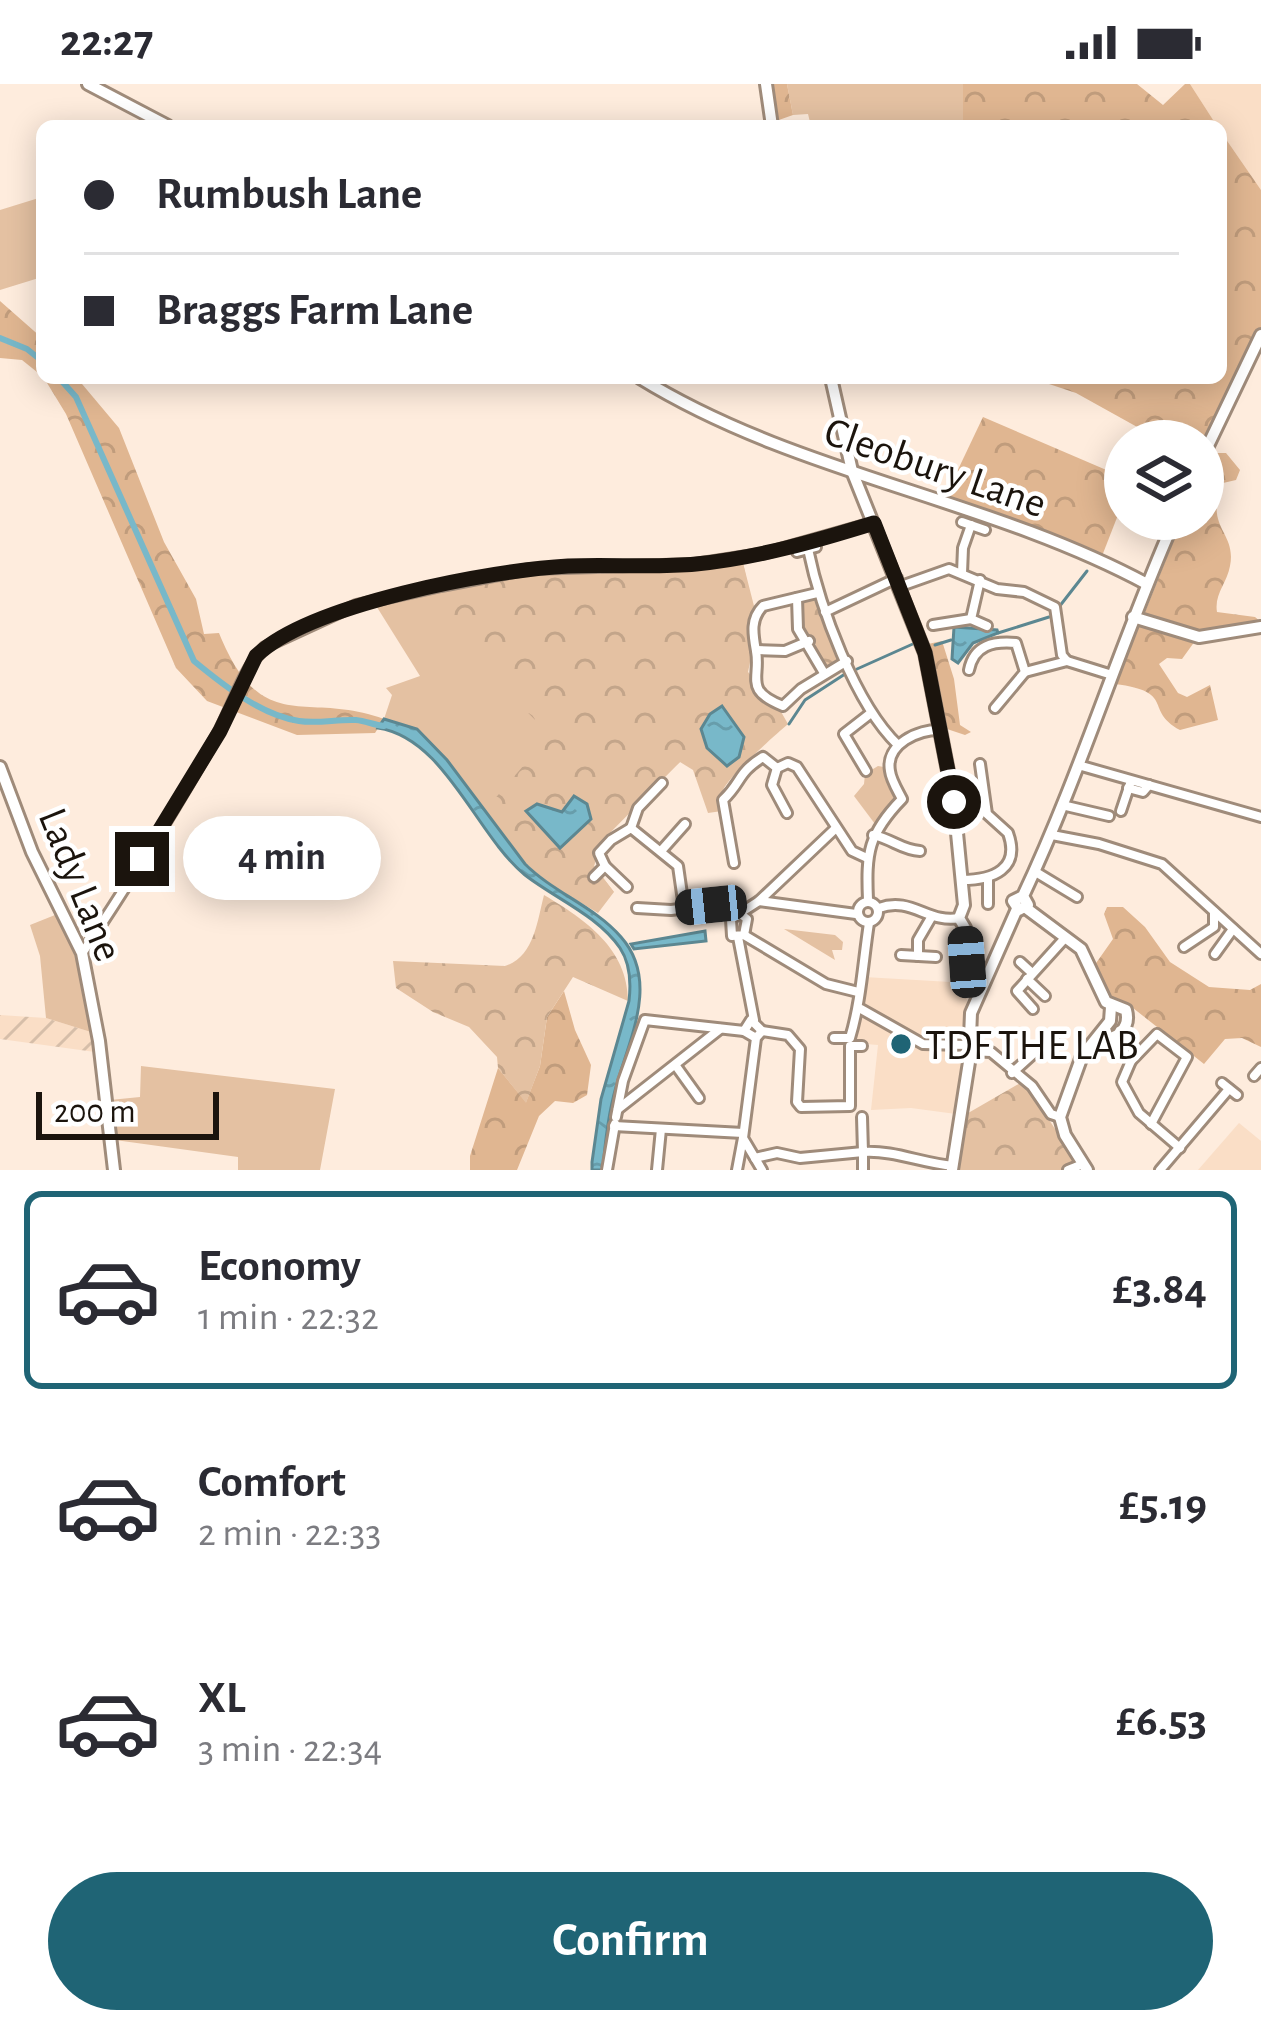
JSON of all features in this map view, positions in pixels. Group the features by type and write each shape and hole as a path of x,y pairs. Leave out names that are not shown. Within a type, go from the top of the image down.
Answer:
{"street":[{"path":"88,84 157,120"},
{"path":"766,84 771,120"},
{"path":"1220,420 1261,335"},
{"name":"Cleobury Lane","path":"650,384 693,411 818,462 1050,540 1147,584"},
{"path":"832,384 852,471 925,653 954,802 964,905 959,918"},
{"path":"82,953 179,800 265,647 356,605 530,569 695,564 766,553 874,523"},
{"path":"962,572 966,523 985,530"},
{"path":"755,1158 777,1153 800,1158 889,1150 908,1165 952,1168 973,997 1052,835 1166,540"},
{"path":"807,549 817,593 871,713 898,745"},
{"path":"825,612 940,569 962,572 997,589 1024,592 1056,610 1062,655 1067,661"},
{"path":"971,620 980,580"},
{"path":"817,593 758,610 752,641 756,650 753,678 760,691 778,705 787,704 801,688 847,661"},
{"path":"797,598 798,629 824,674"},
{"path":"1133,617 1198,637 1261,627"},
{"path":"933,625 971,620 987,626"},
{"path":"756,650 784,651 809,641"},
{"path":"969,670 976,651 1011,642 1016,643 1024,673"},
{"path":"995,708 1024,673 1067,661 1112,675"},
{"path":"866,771 844,740 846,724 871,713"},
{"path":"856,914 868,900 867,858 874,836 904,796 890,772 898,745 932,729 940,730"},
{"path":"734,863 724,797 735,789 740,772 763,757 777,768"},
{"path":"787,813 772,785 777,768 788,763 796,767 853,851 867,858"},
{"path":"1077,765 1129,784 1149,785 1261,817"},
{"name":"Lady Lane","path":"0,767 32,852 82,953 99,1041 114,1170"},
{"path":"962,880 988,879 1007,866 1012,848 1008,832 987,814 977,767"},
{"path":"627,887 599,854 631,828 638,808 662,783"},
{"path":"1121,811 1129,784"},
{"path":"1063,805 1109,816"},
{"path":"661,851 685,824"},
{"path":"631,828 678,866 685,908"},
{"path":"836,828 759,902 730,919 729,934 741,936 826,984 858,992"},
{"path":"1052,835 1162,864 1261,954"},
{"path":"874,836 890,838 905,850 920,851"},
{"path":"594,877 605,866"},
{"path":"1034,871 1077,897"},
{"path":"988,879 988,904"},
{"path":"868,900 879,908 908,904 932,916 959,918"},
{"path":"759,902 856,914 869,923"},
{"path":"637,908 722,904 747,920 741,936 759,1035 737,1170"},
{"path":"1022,904 1087,957 1101,995 1112,1007 1126,1010 1121,1032 1098,1039"},
{"path":"834,1038 850,1038 860,1008 858,992 869,923 879,908"},
{"path":"1184,947 1214,927 1214,910"},
{"path":"918,956 918,940 932,916"},
{"path":"959,918 965,928 970,981"},
{"path":"1215,954 1233,929"},
{"path":"1033,1009 1017,991 1065,938"},
{"path":"901,955 936,957"},
{"path":"1020,962 1045,995"},
{"path":"1068,1170 1085,1167 1065,1136 1060,1117 1082,1056 1110,1021 1112,1007"},
{"path":"860,1008 923,1044 991,1052 1032,1086 1051,1114 1060,1117"},
{"path":"607,1170 616,1118 645,1020 788,1035 800,1049 797,1102 801,1107 850,1106 850,1046 862,1046"},
{"path":"744,1030 754,1020"},
{"path":"616,1118 721,1028"},
{"path":"1012,1072 1042,1051 1055,1034"},
{"path":"1151,1124 1187,1057 1157,1034 1131,1060 1122,1082 1151,1124 1180,1148"},
{"path":"1113,1038 1131,1060"},
{"path":"676,1066 699,1098"},
{"path":"1160,1170 1229,1089"},
{"path":"862,1117 863,1170"},
{"path":"616,1118 661,1129 743,1135"},
{"path":"657,1170 661,1129"},
{"path":"743,1135 762,1170"}],"shaded area":[{"path":"1190,84 1261,84 1261,190 1227,141 1227,120 1213,120"},
{"path":"864,977 968,983 956,1114 911,1108 871,1110 878,1045 854,1043 862,1015"},
{"path":"0,1015 46,1018 94,1033 95,1052 0,1039"},
{"path":"1239,1123 1261,1141 1261,1170 1198,1170"}],"green space":[{"path":"771,84 787,84 793,115 776,120"},
{"path":"787,84 963,84 963,120 810,120 808,114 793,115"},
{"path":"963,84 1137,84 1163,105 1190,84 1213,120 963,120"},
{"path":"1227,141 1261,190 1261,328 1216,420 1125,420 1049,384 1227,384"},
{"path":"36,199 36,279 0,290 0,210"},
{"path":"0,301 36,333 36,371 22,360 0,358"},
{"path":"48,384 82,384 119,428 164,542 196,599 204,634 219,633 252,687 288,705 356,711 384,719 375,733 297,735 207,701 176,668 66,414"},
{"path":"983,417 1104,469 1104,540 1108,540 1102,556 945,497"},
{"path":"1224,453 1240,470 1236,480 1224,483"},
{"path":"1224,534 1231,554 1217,612 1261,622 1204,635 1143,617 1174,540 1224,540"},
{"path":"742,559 754,606 749,637 752,654 680,762 599,844 594,866 614,892 525,864 447,760 417,729 384,719 392,695 386,688 420,676 375,604 534,572 713,568"},
{"path":"742,559 752,616 748,672 788,724 727,784 722,811 708,813 693,770 680,762 628,809 607,836 594,866 614,892 598,913 538,877 485,810 550,735 413,596 534,572 712,569"},
{"path":"813,597 840,659 829,667 823,666 813,638 800,626 801,603"},
{"path":"1139,624 1195,641 1182,659 1167,658 1159,664 1178,693 1187,697 1210,685 1218,720 1180,730 1146,692 1115,684"},
{"path":"942,641 954,679 960,725 971,732 965,735 944,728 928,644"},
{"path":"884,767 899,801 875,824 854,796 865,774"},
{"path":"544,895 602,938 621,966 628,1001 573,977 547,1017 540,1066 526,1103 498,1068 497,1057 469,1027 433,1012 396,988 393,961 505,966 528,947"},
{"path":"1107,907 1123,907 1145,927 1170,962 1209,987 1250,990 1261,984 1261,1047 1242,1038 1225,1039 1204,1064 1133,1008 1113,999 1094,966 1113,939 1104,914"},
{"path":"60,913 78,948 94,1033 46,1018 40,956 30,925"},
{"path":"784,929 835,935 843,942 842,950 832,950 835,960"},
{"path":"564,991 591,1065 587,1095 573,1103 555,1101 539,1116 517,1170 470,1170 470,1156 498,1068 526,1102 540,1066 547,1017"},
{"path":"141,1066 335,1089 320,1170 238,1170 238,1157 115,1140 110,1100 140,1097"},
{"path":"1022,1082 1078,1163 1062,1170 957,1170 963,1116"}],"water":[{"path":"954,627 998,633 973,643 958,663 952,659"},
{"path":"722,706 744,737 739,757 727,766 707,748 701,729"},
{"path":"384,719 417,729 447,760 525,864 610,926 633,954 640,991 638,1011 611,1108 603,1170 592,1170 592,1162 601,1099 629,1001 623,954 600,926 507,858 441,768 402,736 378,728"},
{"path":"574,796 587,804 591,819 560,848 526,811 537,804 562,812"},
{"path":"705,931 706,941 634,949 631,944"}],"waterway":[{"path":"0,338 36,356"},
{"path":"64,384 76,397 194,661 243,698 285,718 356,720 384,726"},
{"path":"1059,607 1087,571"},
{"path":"998,633 1049,617"},
{"path":"935,645 951,640"},
{"path":"857,669 915,643"},
{"path":"789,724 805,700 845,674"}],"place":[{"name":"TDF THE LAB","path":"901,1044"}],"route":[{"path":"142,859 220,731 256,656 314,623 356,605 530,569 695,564 766,553 874,523 925,653 954,802"}]}
